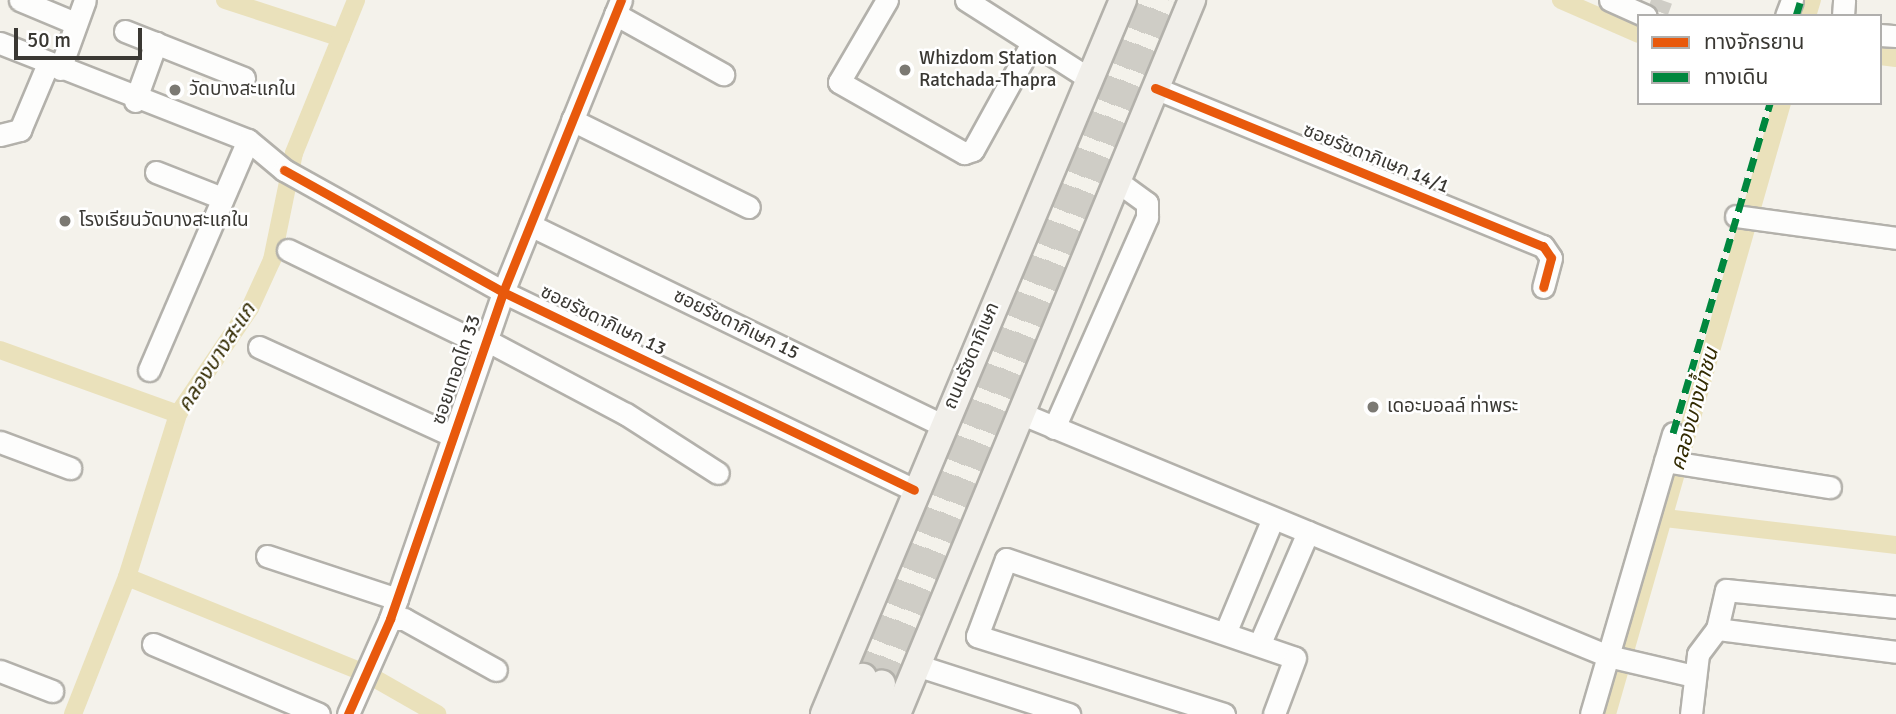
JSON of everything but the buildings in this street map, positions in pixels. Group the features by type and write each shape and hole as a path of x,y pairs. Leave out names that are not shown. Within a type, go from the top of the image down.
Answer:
{"main road":[{"name":"ถนนรัชดาภิเษก","path":"824,714 914,490 1123,0"},
{"path":"897,714 1192,0"},
{"path":"850,714 873,681 872,714"}],"street":[{"path":"20,0 75,23"},
{"path":"0,135 20,130 54,68 85,0"},
{"path":"887,0 840,83 964,153 973,150 1031,45"},
{"path":"966,0 1031,45 1090,79"},
{"path":"1610,0 1653,14"},
{"path":"618,7 723,74"},
{"name":"ซอยเทอดไท 33","path":"354,712 393,609 503,292 536,228 572,120 618,7"},
{"path":"125,31 244,78"},
{"path":"0,43 135,101 248,140 149,370"},
{"path":"135,101 156,43"},
{"name":"ซอยรัชดาภิเษก 14/1","path":"1155,88 1543,246 1551,258 1543,287"},
{"path":"572,120 749,207"},
{"name":"ซอยรัชดาภิเษก 13","path":"248,140 284,170 503,292 914,490"},
{"path":"156,172 222,198"},
{"path":"1054,428 1147,216 1147,203 1117,181"},
{"path":"1737,216 1896,238"},
{"path":"536,228 558,222 748,316"},
{"name":"ซอยรัชดาภิเษก 15","path":"536,228 942,425"},
{"path":"288,250 485,342 626,414 718,473"},
{"path":"259,347 453,436"},
{"path":"1020,413 1611,658 1640,667 1693,676"},
{"path":"1591,714 1672,463 1673,433"},
{"path":"0,443 70,468"},
{"path":"1672,463 1830,487"},
{"path":"1226,631 1273,518"},
{"path":"1260,643 1308,532"},
{"path":"267,556 393,609 404,619 496,670"},
{"path":"1224,714 977,636 1006,559 1226,631 1295,658 1274,714"},
{"path":"1691,714 1693,676 1698,654 1717,629 1728,589 1896,607"},
{"path":"1717,629 1896,652"},
{"path":"153,644 319,714"},
{"path":"916,665 1069,714"},
{"path":"0,671 52,691"}],"waterway":[{"path":"225,0 341,38"},
{"name":"คลองบางสะแก","path":"73,714 127,577 178,414 250,308 272,260 294,153 356,0"},
{"path":"1561,0 1637,33"},
{"name":"คลองบางน้ำชน","path":"1808,14 1812,0"},
{"path":"1882,56 1896,58"},
{"name":"คลองบางน้ำชน","path":"1607,714 1781,105"},
{"path":"0,350 178,414"},
{"path":"1665,518 1896,545"},
{"path":"127,577 367,674 437,714"}],"tunnel":[{"path":"863,677 1145,0"},
{"path":"882,684 1167,0"},
{"path":"1658,11 1662,0"}],"marked path":[{"path":"1797,14 1801,0"},
{"path":"1673,433 1769,105"}],"cycle path":[{"path":"348,714 390,619 503,292 621,0"},
{"path":"1155,88 1543,246 1551,258 1543,287"},
{"path":"284,170 503,292 914,490"}],"place":[{"name":"Whizdom Station Ratchada-Thapra","path":"905,70"},
{"name":"วัดบางสะแกใน","path":"175,90"},
{"name":"โรงเรียนวัดบางสะแกใน","path":"65,221"},
{"name":"เดอะมอลล์ ท่าพระ","path":"1373,407"}]}
